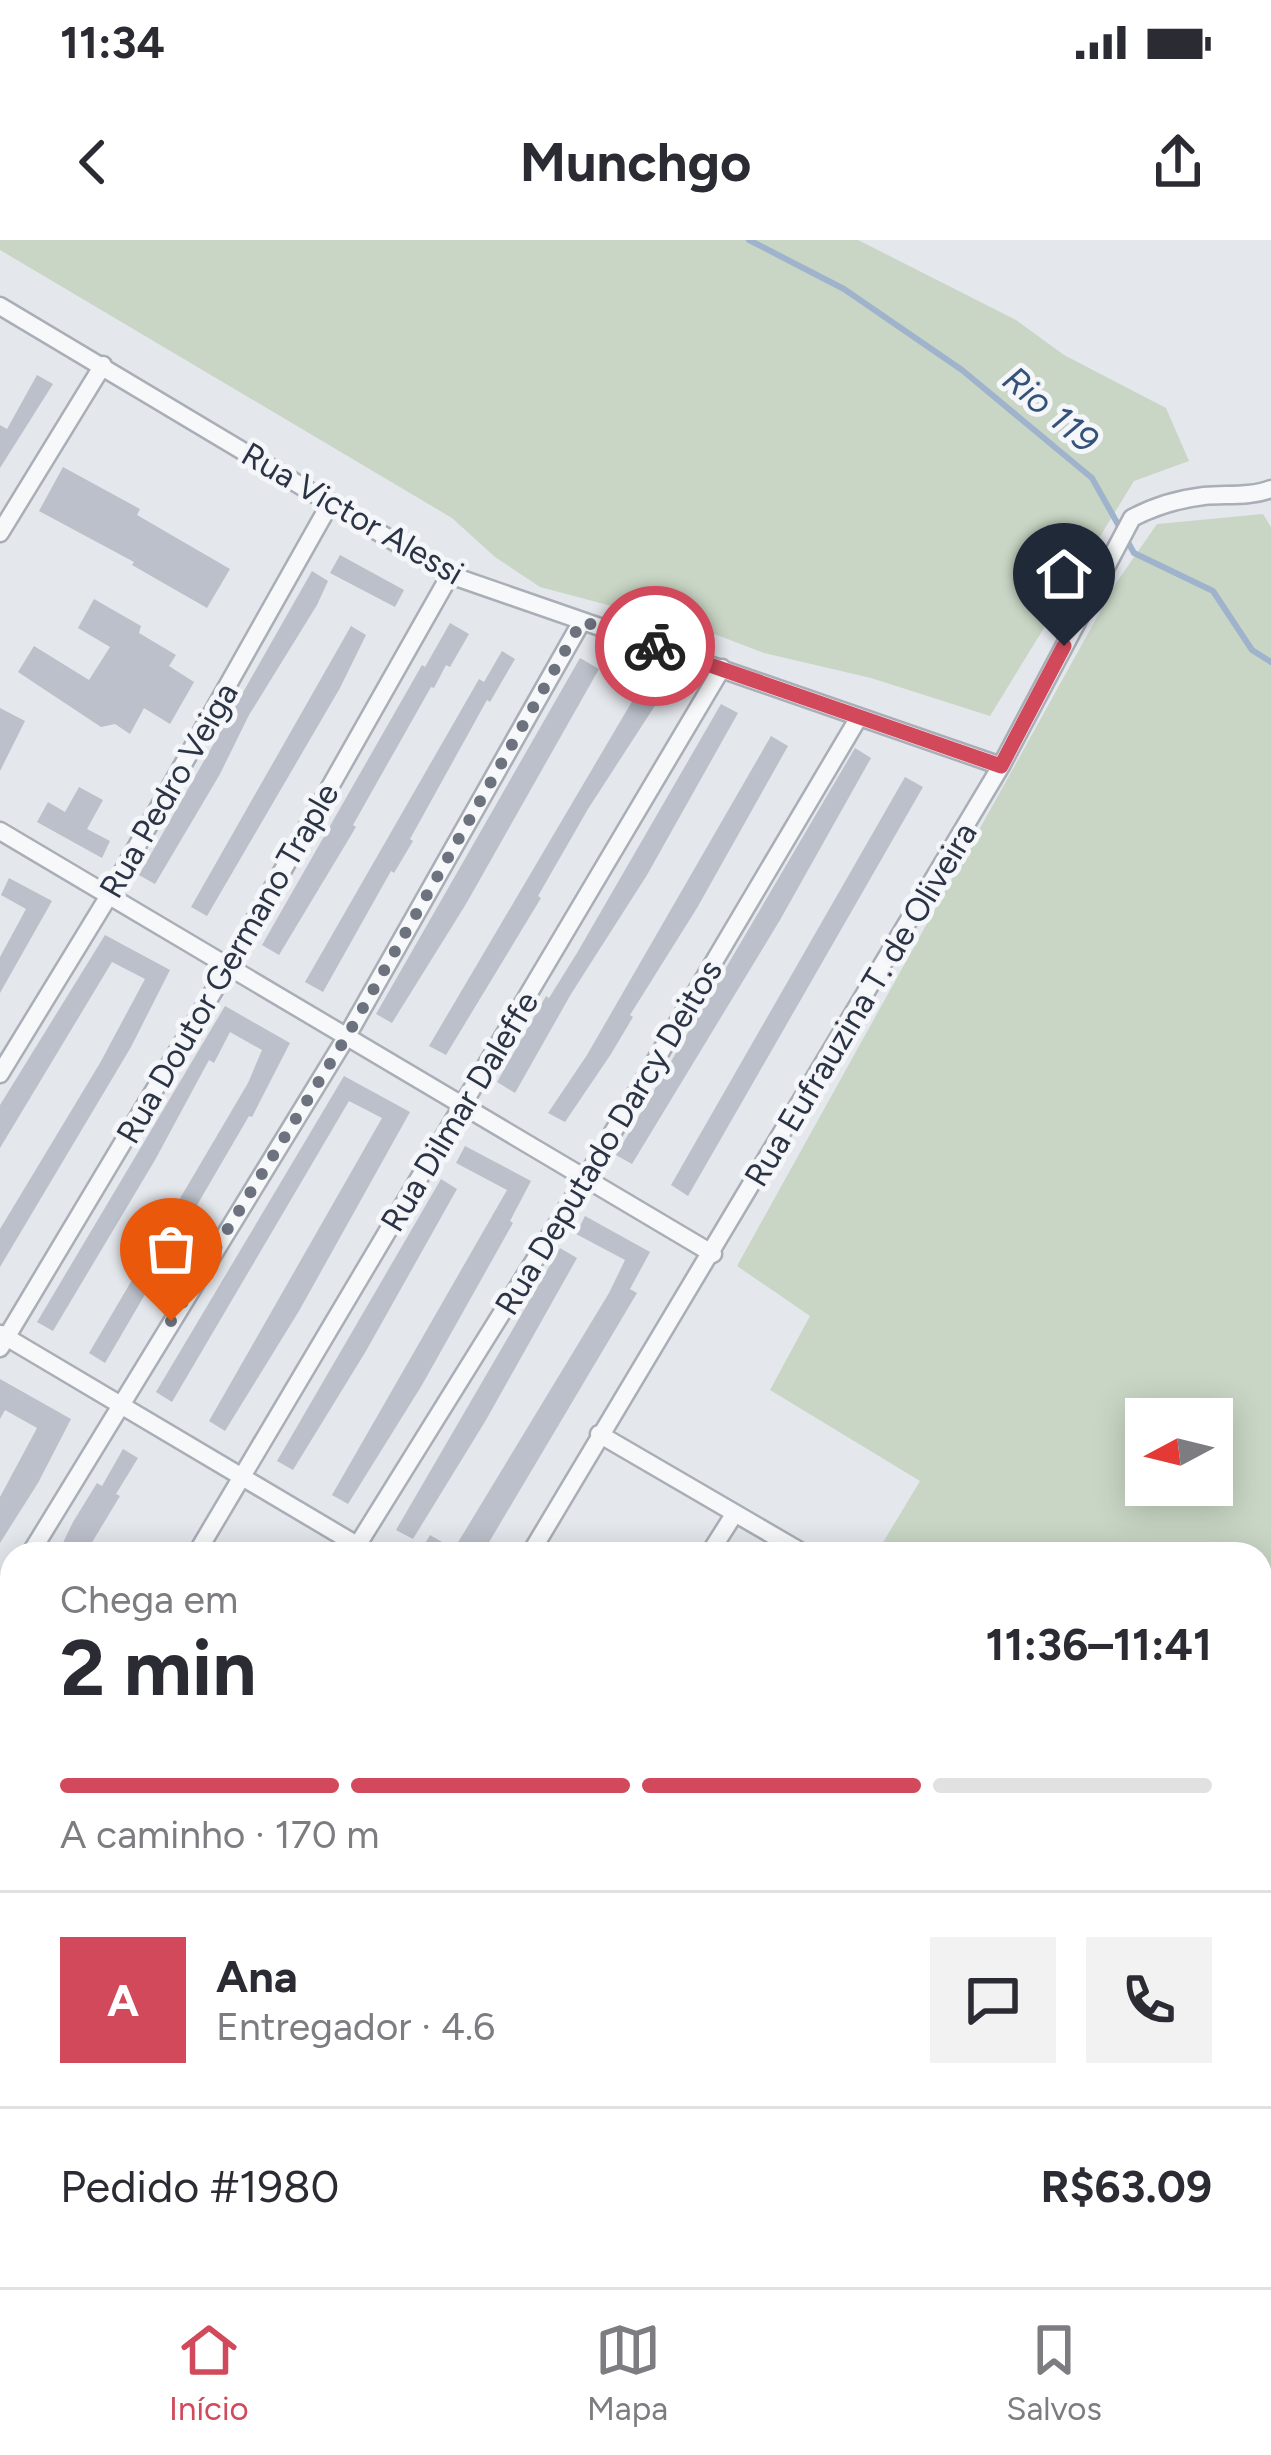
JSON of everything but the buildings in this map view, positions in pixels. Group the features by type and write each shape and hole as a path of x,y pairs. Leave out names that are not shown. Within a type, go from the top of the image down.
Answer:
{"street":[{"name":"Rua Victor Alessi","path":"0,306 450,575 1001,766"},
{"path":"0,532 104,365"},
{"name":"Rua Eufrauzina T. de Oliveira","path":"537,1542 1001,766 1132,518 1156,505 1271,489"},
{"name":"Rua Pedro Veiga","path":"0,1074 110,894 331,502"},
{"name":"Rua Doutor Germano Traple","path":"2,1340 228,967 450,575"},
{"path":"38,1542 347,1036 582,621"},
{"name":"Rua Dilmar Daleffe","path":"203,1542 722,668"},
{"name":"Rua Deputado Darcy Deitos","path":"365,1542 859,717"},
{"path":"0,831 713,1253"},
{"path":"2,1340 121,1402 346,1542"},
{"path":"598,1434 785,1542"},
{"path":"717,1542 735,1513"}],"green space":[{"path":"0,240 858,240 1016,320 1064,355 1166,408 1189,461 1134,481 990,716 871,678 764,653 709,632 540,587 495,557 452,518 0,250"},
{"path":"1263,514 1271,527 1271,1542 883,1542 920,1481 770,1390 810,1316 737,1266 1116,583 1157,524"}],"waterway":[{"name":"Rio 119","path":"749,240 844,289 962,370 1092,478 1134,553 1213,591 1252,650 1271,662"}],"way so far":[{"path":"171,1321 347,1036 582,621 655,646"}],"route":[{"path":"655,646 1001,766 1064,646"}]}
